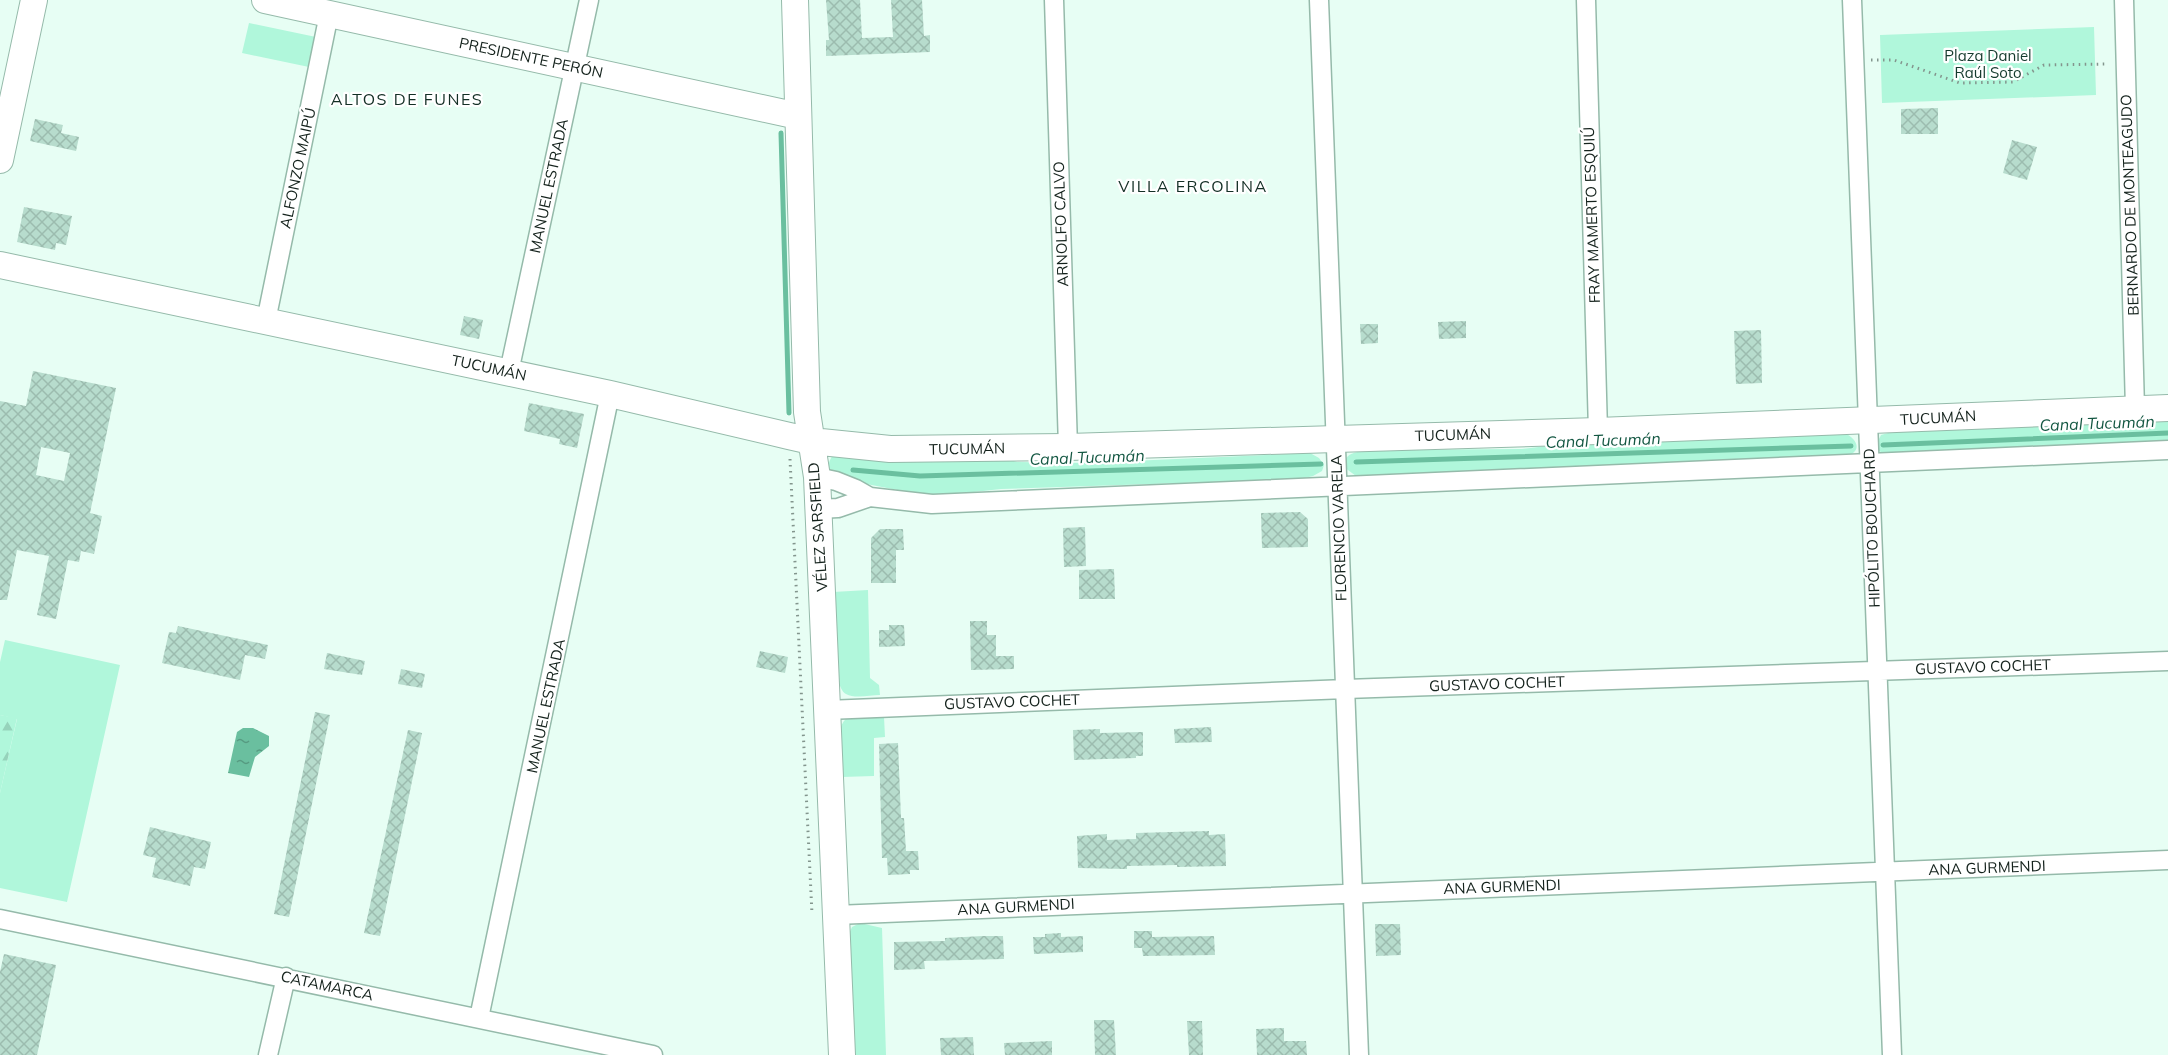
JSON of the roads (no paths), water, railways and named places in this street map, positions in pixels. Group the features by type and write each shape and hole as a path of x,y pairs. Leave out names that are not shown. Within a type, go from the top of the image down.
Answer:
{"main road":[{"path":"0,160 34,0"},
{"name":"PRESIDENTE PERÓN","path":"265,0 798,116"},
{"name":"VÉLEZ SARSFIELD","path":"795,0 807,412 800,438 817,477 827,710 824,915 842,1055"},
{"name":"TUCUMÁN","path":"0,265 509,372 800,438 890,449 1068,447 1598,431 2168,408"}],"street":[{"name":"MANUEL ESTRADA","path":"509,372 589,0"},
{"name":"ARNOLFO CALVO","path":"1054,0 1068,447"},
{"name":"FLORENCIO VARELA","path":"1319,0 1359,1055"},
{"name":"FRAY MAMERTO ESQUIÚ","path":"1586,0 1598,431"},
{"name":"HIPÓLITO BOUCHARD","path":"1852,0 1892,1055"},
{"name":"BERNARDO DE MONTEAGUDO","path":"2124,0 2136,409"},
{"name":"ALFONZO MAIPÚ","path":"266,321 329,14"},
{"name":"MANUEL ESTRADA","path":"479,1018 610,394"},
{"path":"817,477 836,481 870,497 932,504 2168,450"},
{"path":"819,508 837,508 870,497"},
{"name":"GUSTAVO COCHET","path":"827,710 1346,689 2168,661"},
{"name":"ANA GURMENDI","path":"824,915 2168,860"},
{"name":"CATAMARCA","path":"0,919 653,1055"},
{"path":"268,1055 286,977"}],"water":[{"path":"243,728 253,728 269,736 269,746 255,757 249,777 228,773 237,732"}],"waterway":[{"path":"781,133 789,413"},
{"name":"Canal Tucumán","path":"1883,445 2168,433"},
{"name":"Canal Tucumán","path":"1356,462 1851,446"},
{"name":"Canal Tucumán","path":"853,470 920,476 1321,464"}],"district":[{"name":"ALTOS DE FUNES","path":"407,99"},
{"name":"VILLA ERCOLINA","path":"1193,186"}],"park label":[{"name":"Plaza Daniel Raúl Soto","path":"1988,64"}]}
